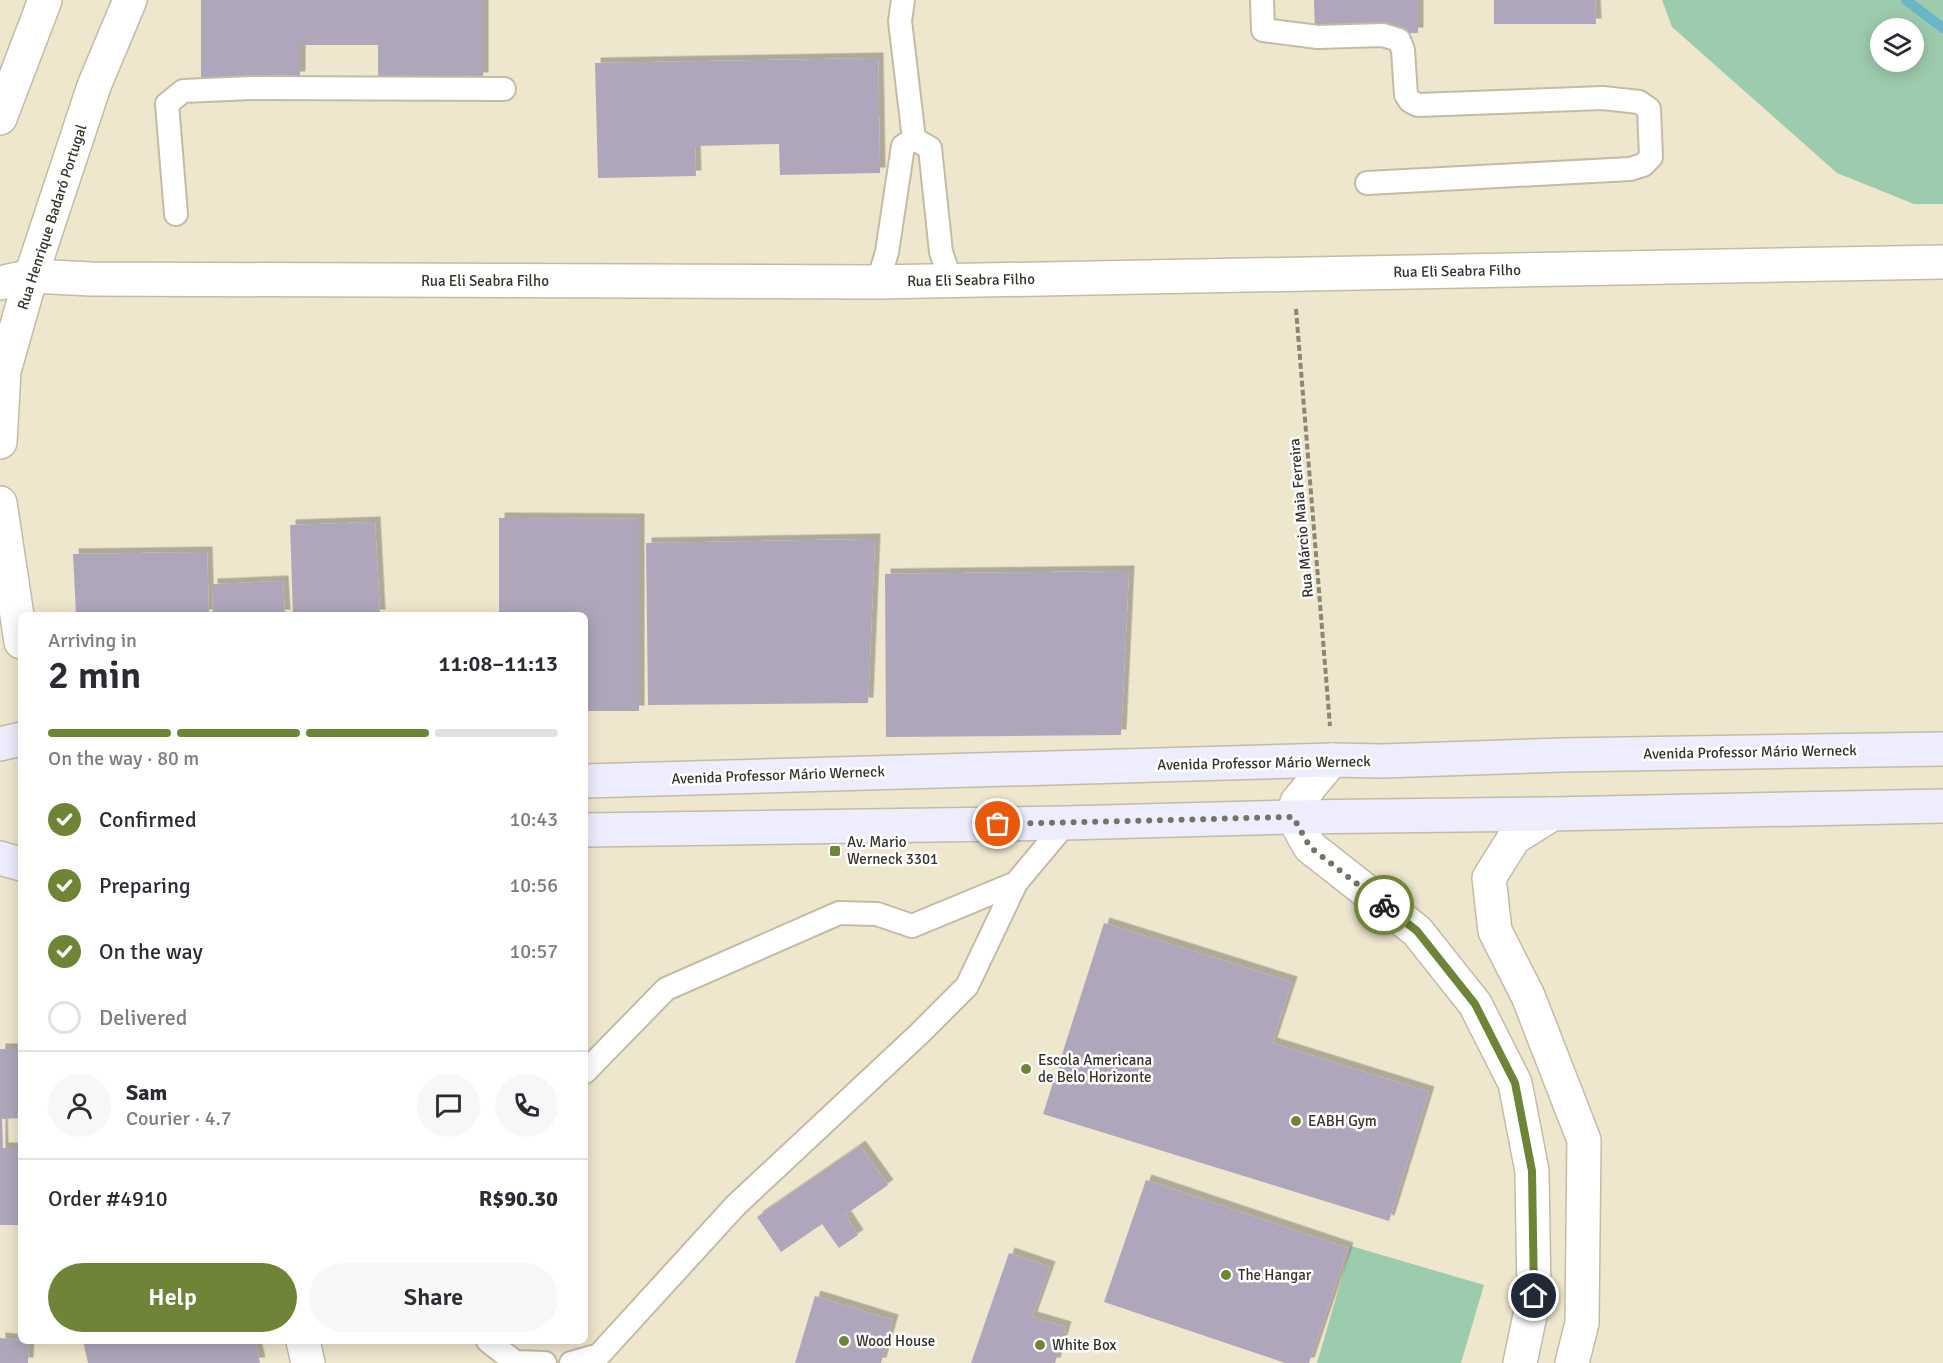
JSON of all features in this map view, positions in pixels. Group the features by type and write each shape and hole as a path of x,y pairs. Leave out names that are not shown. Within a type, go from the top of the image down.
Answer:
{"main road":[{"path":"0,744 18,740"},
{"name":"Avenida Professor Mário Werneck","path":"588,781 1332,760 1382,761 1562,755 1943,749"},
{"path":"588,830 1943,806"},
{"path":"0,858 18,863"},
{"path":"0,864 18,864"}],"street":[{"path":"0,118 45,0"},
{"name":"Rua Henrique Badaró Portugal","path":"0,442 4,371 16,279 130,0"},
{"name":"Rua Eli Seabra Filho","path":"16,279 878,282 1943,262"},
{"path":"0,503 18,622"},
{"path":"1332,760 1297,802 1293,817 1310,847 1417,931 1475,1004 1515,1083 1532,1171 1534,1296 1520,1363"},
{"path":"1552,814 1514,838 1490,878 1495,931 1528,996 1584,1140 1582,1323 1572,1363"},
{"path":"304,1344 308,1363"}],"lane":[{"path":"903,0 900,21 914,140"},
{"path":"1262,0 1263,30 1318,37 1383,35 1399,40 1403,50 1406,94 1410,101 1418,105 1603,98 1639,102 1649,109 1651,157 1643,165 1630,169 1366,183"},
{"path":"176,214 167,104 183,92 252,88 504,89"},
{"path":"914,140 930,147 941,252 951,281"},
{"path":"878,282 887,252 903,146 914,140"},
{"path":"571,1363 599,1355 736,1205 919,1034 967,986 1016,883 1066,823"},
{"path":"588,1069 666,989 839,913 877,914 912,927 1016,883"},
{"path":"492,1344 515,1362 545,1363"}],"path":[{"name":"Rua Márcio Maia Ferreira","path":"1294,274 1332,760"}],"green space":[{"path":"1662,0 1943,0 1943,204 1914,204 1837,173 1672,27"},
{"path":"1351,1246 1484,1285 1461,1363 1317,1363"}],"building":[{"path":"201,0 483,0 483,78 378,78 378,45 300,45 300,77 201,77"},
{"path":"1314,0 1418,0 1418,33 1315,33"},
{"path":"1494,0 1595,0 1596,24 1494,24"},
{"path":"878,58 880,173 780,175 779,144 695,146 696,176 598,178 595,63"},
{"path":"499,518 639,519 639,711 588,711 588,612 499,612"},
{"path":"375,522 380,612 293,612 290,525"},
{"path":"875,539 868,703 648,705 646,543"},
{"path":"207,552 209,612 76,612 73,554"},
{"path":"1129,571 1121,735 886,737 885,574"},
{"path":"283,581 285,612 213,612 212,584"},
{"path":"1104,923 1292,982 1272,1043 1429,1092 1389,1221 1043,1114"},
{"path":"0,1049 18,1049 18,1118 2,1119 3,1148 18,1148 18,1225 0,1225"},
{"path":"860,1146 888,1185 845,1215 858,1235 839,1248 822,1224 781,1252 757,1217"},
{"name":"The Hangar","path":"1146,1180 1348,1248 1309,1363 1285,1363 1104,1302"},
{"path":"1009,1253 1050,1267 1032,1317 1066,1327 1055,1363 971,1363"},
{"name":"Wood House","path":"815,1296 893,1320 881,1363 795,1363"},
{"path":"0,1338 18,1340 18,1344 29,1344 28,1363 0,1363"},
{"path":"84,1344 256,1344 260,1363 88,1363"}],"waterway":[{"path":"1906,0 1943,28"}],"way so far":[{"path":"998,824 1293,817 1310,847 1384,905"}],"place":[{"name":"Av. Mario Werneck 3301","path":"835,851"},
{"name":"Escola Americana de Belo Horizonte","path":"1026,1069"},
{"name":"EABH Gym","path":"1296,1121"},
{"name":"The Hangar","path":"1226,1275"},
{"name":"Wood House","path":"844,1341"},
{"name":"White Box","path":"1040,1345"}],"route":[{"path":"1384,905 1417,931 1475,1004 1515,1083 1532,1171 1534,1296"}]}
